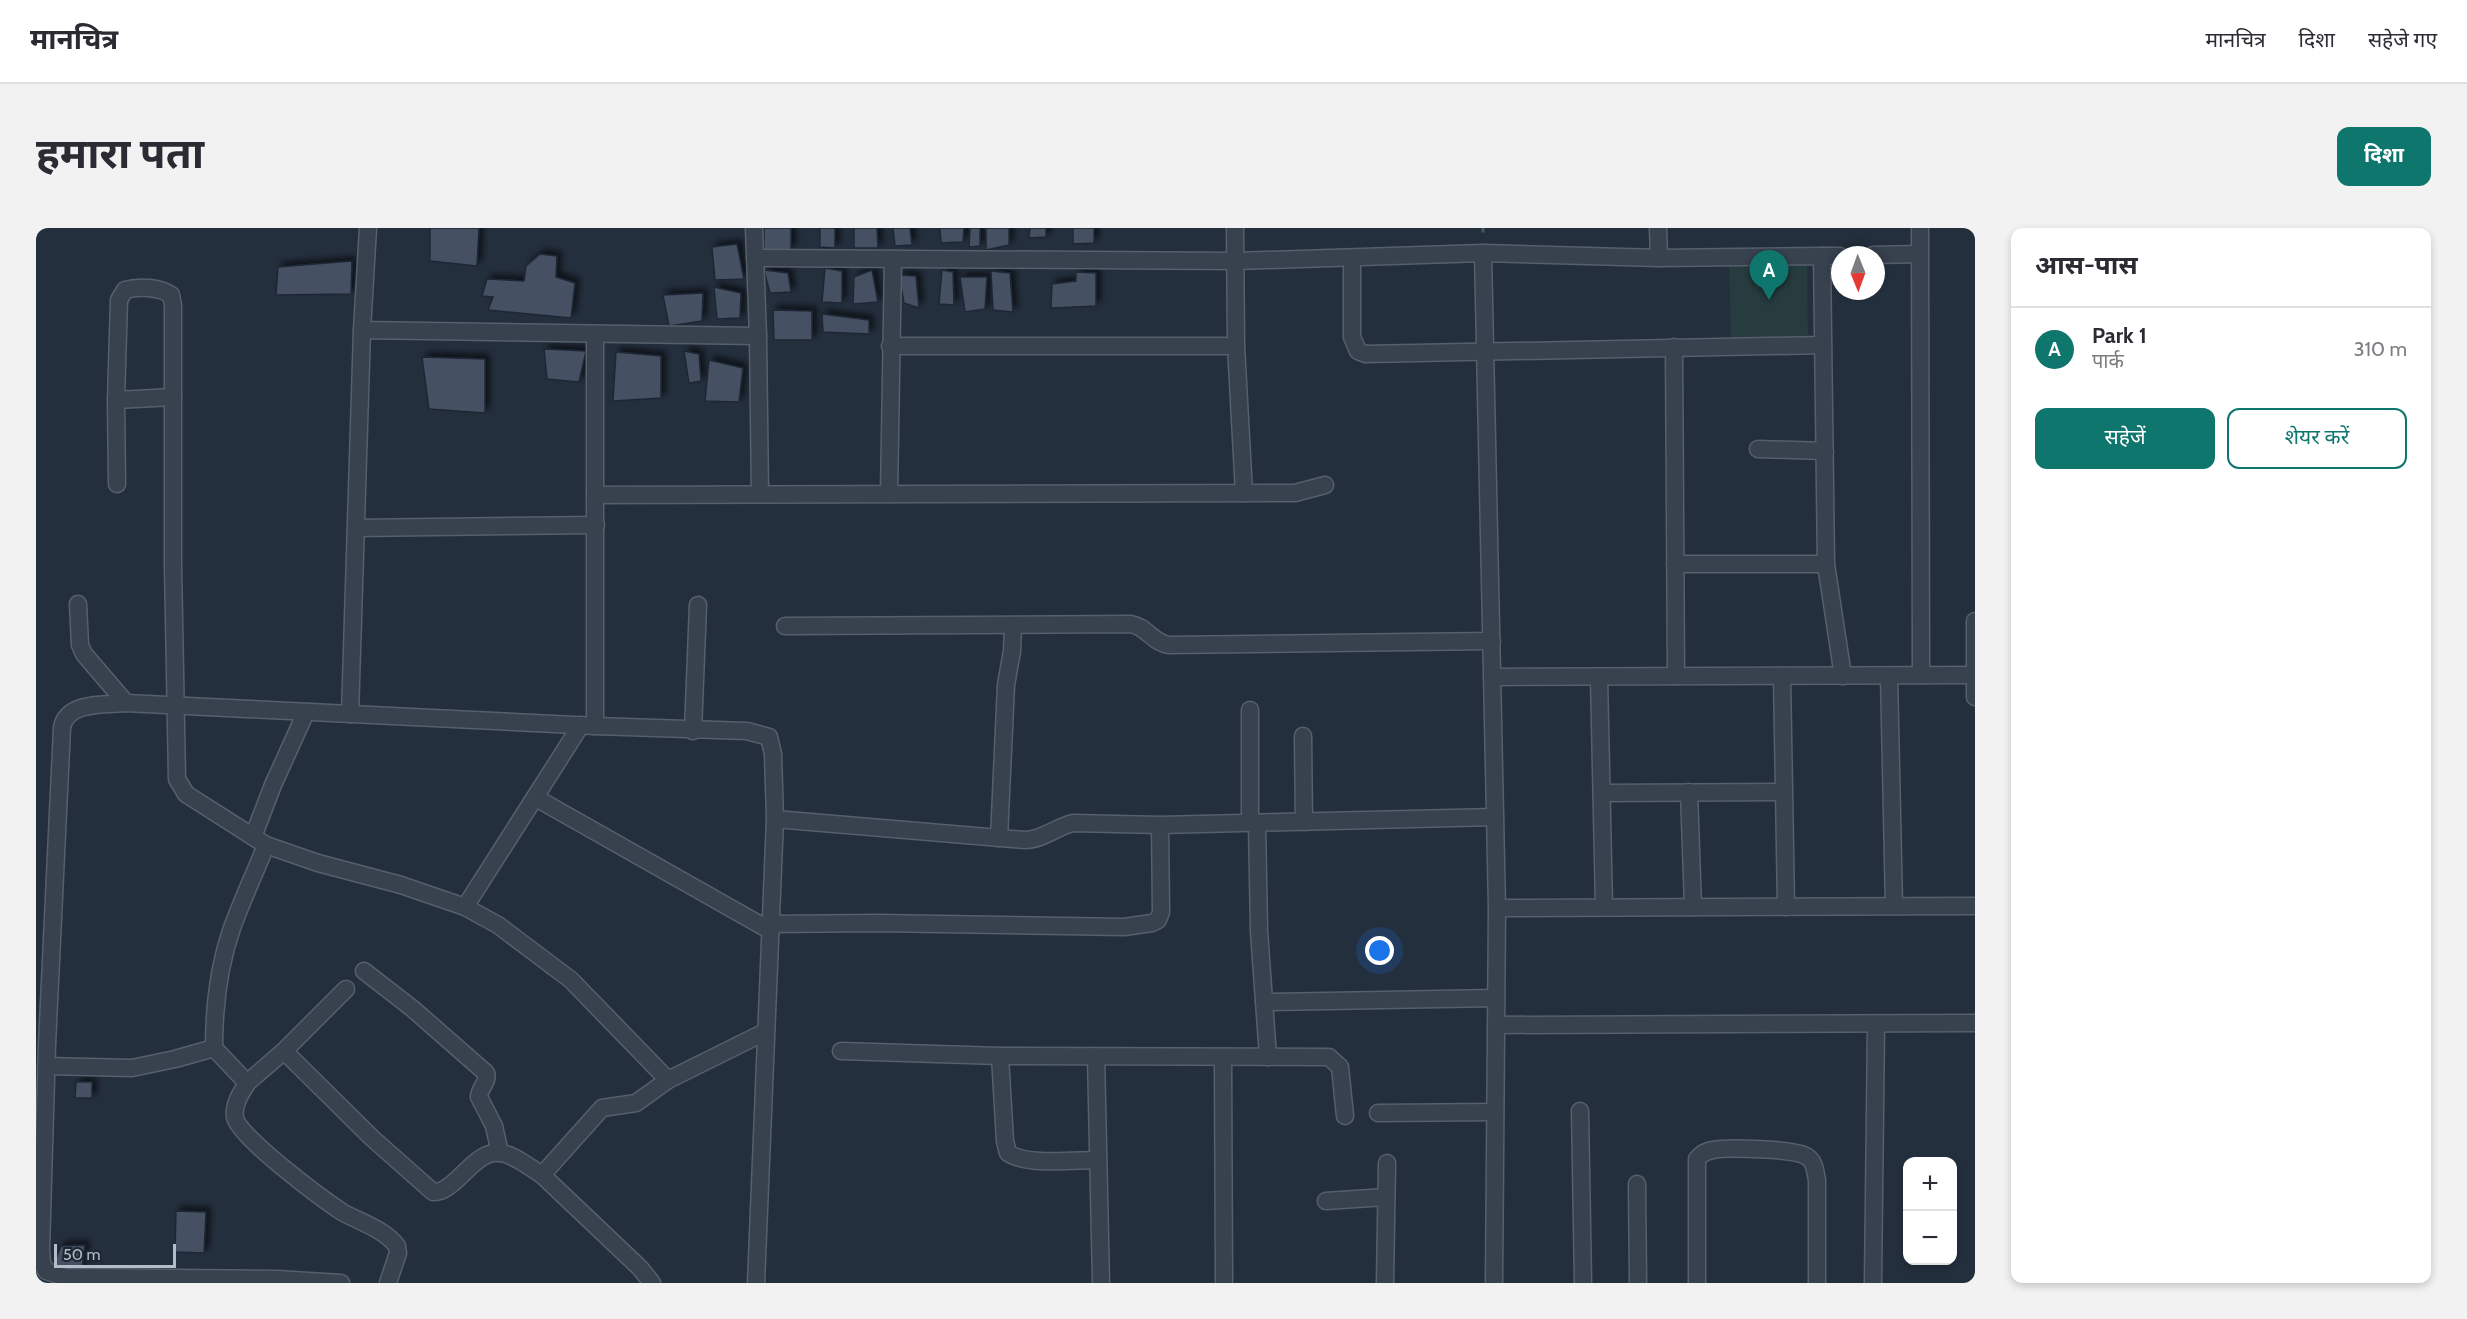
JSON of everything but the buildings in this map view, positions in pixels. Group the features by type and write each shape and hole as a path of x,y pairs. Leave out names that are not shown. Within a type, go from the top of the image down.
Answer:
{"street":[{"path":"350,714 362,330 368,228"},
{"path":"754,228 760,494"},
{"path":"1235,228 1236,346 1244,493"},
{"path":"1658,228 1659,258"},
{"path":"1920,228 1920,675"},
{"path":"754,258 1237,261 1483,253 1659,258 1831,256"},
{"path":"1483,253 1497,908 1494,1283"},
{"path":"1885,255 1920,254"},
{"path":"1822,256 1826,564 1843,676"},
{"path":"889,494 893,259"},
{"path":"1352,259 1352,337 1358,351 1377,354 1484,350 1823,345"},
{"path":"117,484 116,400 119,300 125,290 132,288 161,290 171,295 173,305 174,705 179,786 186,794 259,841 318,863 401,885 465,907 498,925 572,980 668,1080"},
{"path":"362,330 758,336"},
{"path":"465,907 536,798 588,726 596,525 596,334"},
{"path":"891,346 1236,346"},
{"path":"1674,347 1676,676"},
{"path":"116,400 173,397"},
{"path":"1758,449 1825,451"},
{"path":"596,495 1295,493 1324,485"},
{"path":"356,528 596,525"},
{"path":"1675,564 1826,564"},
{"path":"78,604 80,645 84,654 126,703"},
{"path":"693,730 698,605"},
{"path":"1975,621 1975,697"},
{"path":"785,626 1131,624 1144,628 1158,642 1169,645 1492,641"},
{"path":"999,838 1006,685 1012,651 1013,626"},
{"path":"1492,677 1975,675"},
{"path":"1782,676 1786,907"},
{"path":"1889,676 1894,906"},
{"path":"1599,677 1604,907"},
{"path":"341,1283 65,1277 46,1271 42,1263 46,1066 41,1045 63,721 71,712 85,706 126,703 588,726 747,731 769,737 773,754 775,819 756,1283"},
{"path":"1250,710 1259,931 1268,1057"},
{"path":"247,1083 214,1048 222,964 259,841 273,785 306,712"},
{"path":"1303,736 1304,822"},
{"path":"1689,792 1694,907"},
{"path":"1602,793 1784,792"},
{"path":"536,798 771,927 878,923 1124,927 1152,923 1158,920 1161,912 1160,825"},
{"path":"775,819 1030,840 1062,825 1073,823 1160,825 1495,817"},
{"path":"1497,908 1975,906"},
{"path":"364,971 483,1069 488,1078 479,1097 494,1126 500,1153"},
{"path":"346,989 284,1051 247,1083 237,1100 235,1110 237,1124 250,1138 308,1187 343,1212 393,1240 398,1253 388,1283"},
{"path":"1264,1002 1496,998"},
{"path":"1496,1025 1975,1023"},
{"path":"1873,1283 1876,1024"},
{"path":"542,1175 598,1111 613,1105 629,1106 636,1103 668,1080 765,1032"},
{"path":"46,1066 132,1068 214,1048"},
{"path":"284,1051 372,1138 433,1192 441,1192 483,1157 500,1153 542,1175 640,1268 652,1283"},
{"path":"841,1051 1000,1056 1329,1057 1336,1062 1343,1080 1345,1116"},
{"path":"1000,1056 1005,1141 1008,1154 1027,1160 1098,1161"},
{"path":"1096,1056 1101,1283"},
{"path":"1223,1057 1224,1283"},
{"path":"1580,1111 1583,1283"},
{"path":"1378,1113 1495,1112"},
{"path":"1697,1283 1697,1159 1700,1155 1715,1149 1792,1151 1808,1157 1815,1166 1817,1283"},
{"path":"1385,1283 1387,1163"},
{"path":"1637,1184 1638,1283"},
{"path":"1326,1201 1386,1197"}],"green space":[{"path":"1807,261 1808,339 1731,338 1729,262"}],"place":[{"name":"Park 1","path":"1769,300"}]}
